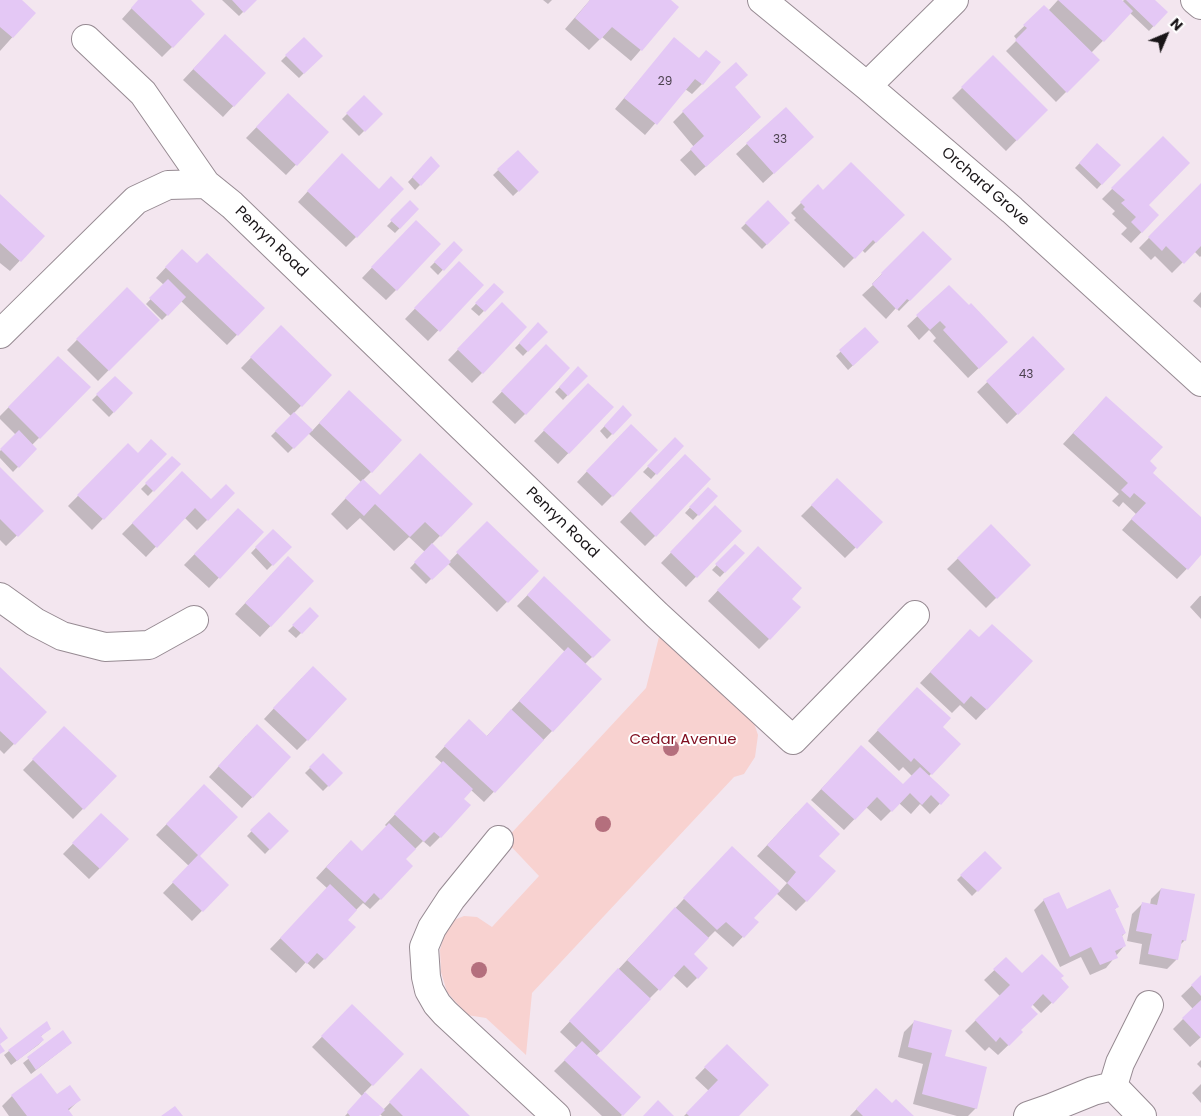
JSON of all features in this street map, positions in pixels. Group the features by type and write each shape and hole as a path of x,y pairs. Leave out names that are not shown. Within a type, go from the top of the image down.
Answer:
{"street":[{"name":"Orchard Grove","path":"762,0 867,86 1012,210 1201,382"},
{"path":"867,86 954,0"},
{"path":"1195,0 1201,5"},
{"name":"Penryn Road","path":"86,39 143,93 206,184 232,205 657,615 793,740 915,614"},
{"path":"0,334 136,200 168,185 206,184"},
{"path":"0,597 35,622 62,636 105,648 150,645 194,620"},
{"path":"499,840 451,899 432,928 424,947 426,977 429,990 445,1014 556,1116"},
{"path":"1113,1086 1120,1063 1149,1005"},
{"path":"1028,1116 1093,1091 1113,1086"},
{"path":"1113,1086 1142,1116"}],"green space":[{"name":"Cedar Avenue","path":"660,633 754,723 758,735 755,757 744,774 734,777 532,993 526,1055 486,1018 467,1015 447,992 441,972 440,950 446,927 454,920 464,916 477,917 492,927 539,876 505,840 646,688"}],"building":[{"path":"0,0 22,0 36,13 13,38 0,27"},
{"path":"138,0 191,0 205,14 173,48 131,8"},
{"path":"232,0 257,0 244,13"},
{"path":"590,0 671,0 679,7 642,51 612,27 600,40 575,18"},
{"path":"1058,0 1122,0 1133,11 1104,42"},
{"path":"1126,0 1155,0 1168,12 1154,27"},
{"path":"1044,5 1100,60 1067,93 1015,40 1027,28 1023,25"},
{"path":"225,34 266,73 234,107 193,69"},
{"path":"304,37 323,56 304,74 285,55"},
{"path":"674,37 699,58 706,50 721,62 703,85 695,79 657,125 624,98"},
{"path":"993,55 1048,110 1017,141 961,87"},
{"path":"736,62 748,75 735,87 761,117 706,167 690,149 704,136 682,111"},
{"path":"288,93 329,132 297,166 256,127"},
{"path":"364,95 383,114 365,132 346,113"},
{"path":"786,107 814,137 774,174 746,143"},
{"path":"1163,136 1190,163 1149,205 1159,215 1142,233 1131,222 1136,217 1121,203 1125,200 1111,188"},
{"path":"1097,143 1121,165 1102,185 1079,163"},
{"path":"518,150 539,172 519,192 497,169"},
{"path":"342,153 379,189 391,176 404,189 357,238 307,191"},
{"path":"431,156 440,166 421,186 412,177"},
{"path":"851,162 905,215 876,243 873,240 855,259 803,209 805,207 800,202 818,184 823,190"},
{"path":"1201,183 1201,246 1184,264 1166,246 1162,251 1148,237"},
{"path":"0,194 45,236 21,262 0,243"},
{"path":"410,200 419,209 400,229 390,220"},
{"path":"768,200 790,223 767,245 745,223"},
{"path":"416,220 441,244 397,291 371,267"},
{"path":"923,231 952,259 910,301 907,299 897,310 872,284"},
{"path":"454,241 463,250 444,271 434,262"},
{"path":"182,249 197,263 207,253 265,308 238,336 165,267"},
{"path":"459,261 484,285 440,332 414,308"},
{"path":"168,279 186,297 168,316 149,298"},
{"path":"494,283 504,292 485,312 475,303"},
{"path":"949,285 969,305 971,303 1008,342 979,369 943,330 946,327 940,321 930,330 916,315"},
{"path":"127,287 160,320 109,371 76,339"},
{"path":"502,302 527,327 483,374 457,349"},
{"path":"538,322 548,332 528,352 519,343"},
{"path":"281,325 332,375 302,407 250,357"},
{"path":"865,327 879,342 853,366 839,350"},
{"path":"1033,336 1065,369 1018,415 986,381"},
{"path":"546,344 570,368 526,415 501,391"},
{"path":"58,356 91,387 40,439 8,407"},
{"path":"578,366 588,376 568,396 559,387"},
{"path":"115,376 133,393 114,413 96,394"},
{"path":"588,383 614,407 569,454 543,430"},
{"path":"349,390 402,440 372,473 319,423"},
{"path":"1106,396 1163,447 1150,461 1157,468 1153,473 1201,517 1201,555 1188,570 1131,519 1146,503 1134,493 1130,498 1121,490 1128,483 1073,433"},
{"path":"623,405 632,415 613,435 604,426"},
{"path":"294,412 313,430 294,449 275,431"},
{"path":"631,424 658,450 613,497 586,471"},
{"path":"19,430 37,449 19,468 0,449"},
{"path":"675,437 684,446 657,475 647,466"},
{"path":"151,439 167,454 104,520 77,495 128,443 138,453"},
{"path":"420,453 473,504 441,537 425,522 410,537 375,504 364,516 345,498 363,479 380,495"},
{"path":"685,454 711,479 656,537 630,511"},
{"path":"172,456 181,464 154,492 145,483"},
{"path":"0,467 44,511 18,537 0,519"},
{"path":"182,471 211,499 226,484 235,493 208,521 195,508 157,548 132,523"},
{"path":"837,478 883,522 857,549 811,505"},
{"path":"708,487 718,496 699,516 689,507"},
{"path":"715,505 742,531 697,578 670,552"},
{"path":"238,508 264,532 220,579 194,554"},
{"path":"487,521 539,571 508,603 456,552"},
{"path":"991,524 1031,565 997,599 957,558"},
{"path":"273,529 292,547 273,566 255,547"},
{"path":"432,543 451,562 432,580 414,562"},
{"path":"735,544 745,553 725,573 715,564"},
{"path":"758,546 802,588 792,599 801,607 770,640 717,590"},
{"path":"288,556 314,581 271,627 245,603"},
{"path":"544,576 611,640 593,658 527,595"},
{"path":"310,607 319,616 302,634 292,625"},
{"path":"992,624 1033,661 987,710 971,696 964,704 930,672 970,629 979,637"},
{"path":"568,647 602,679 553,732 519,701"},
{"path":"313,666 347,699 308,741 273,708"},
{"path":"0,667 47,712 15,745 0,731"},
{"path":"917,687 951,718 943,727 961,744 932,775 914,758 911,762 877,730"},
{"path":"511,709 544,740 495,793 444,746 469,719 487,736"},
{"path":"257,724 291,757 253,798 218,766"},
{"path":"64,726 117,776 84,810 32,759"},
{"path":"861,745 903,784 920,767 950,795 941,805 931,795 922,805 910,793 892,812 877,797 855,820 821,789"},
{"path":"323,753 343,773 329,787 309,767"},
{"path":"443,761 473,789 464,799 471,805 441,838 434,832 424,842 394,814"},
{"path":"204,784 238,817 200,856 229,885 203,912 172,882 198,855 166,824"},
{"path":"807,802 840,834 819,856 836,871 807,902 787,883 796,872 767,845"},
{"path":"269,812 289,831 270,850 250,830"},
{"path":"101,813 129,839 100,869 72,843"},
{"path":"389,823 416,849 406,859 413,866 381,900 374,893 365,903 326,867 351,840 362,851"},
{"path":"732,846 780,891 754,918 759,922 744,938 726,922 717,930 683,898"},
{"path":"985,851 1002,868 978,892 960,875"},
{"path":"330,884 357,910 348,920 356,927 325,960 317,953 307,964 280,938"},
{"path":"1161,888 1195,894 1186,941 1182,940 1178,960 1148,954 1152,934 1136,931 1142,902 1157,905"},
{"path":"1110,889 1119,907 1115,909 1126,933 1122,935 1126,946 1115,951 1118,958 1100,965 1091,947 1070,957 1043,899 1059,892 1067,909"},
{"path":"675,907 709,938 694,954 708,968 698,979 684,965 660,991 627,960"},
{"path":"1042,954 1064,976 1061,978 1069,987 1053,1004 1043,994 1031,1007 1038,1014 1021,1030 1023,1032 1009,1046 1000,1037 996,1042 975,1020 1010,985 993,969 1006,957 1022,973"},
{"path":"618,968 651,999 601,1052 569,1021"},
{"path":"1201,975 1201,996 1191,985"},
{"path":"1201,1000 1201,1038 1182,1018"},
{"path":"352,1004 404,1054 373,1086 321,1036"},
{"path":"914,1020 952,1030 945,1056 987,1067 977,1109 922,1094 932,1053 908,1047"},
{"path":"47,1021 51,1029 41,1036 44,1040 17,1061 8,1050"},
{"path":"0,1027 8,1038 0,1044"},
{"path":"63,1030 72,1043 36,1070 27,1057"},
{"path":"582,1041 641,1097 623,1116 564,1060"},
{"path":"0,1044 5,1051 0,1054"},
{"path":"727,1044 769,1085 739,1116 689,1116 686,1113 718,1080 704,1067"},
{"path":"421,1068 470,1116 403,1116 389,1102"},
{"path":"41,1073 57,1094 70,1085 81,1100 68,1109 73,1116 27,1116 11,1095"},
{"path":"876,1088 892,1103 896,1099 914,1116 863,1116 856,1109"},
{"path":"365,1092 385,1110 379,1116 350,1116 347,1112"},
{"path":"658,1100 674,1116 643,1116"},
{"path":"175,1106 183,1116 161,1116"}]}
